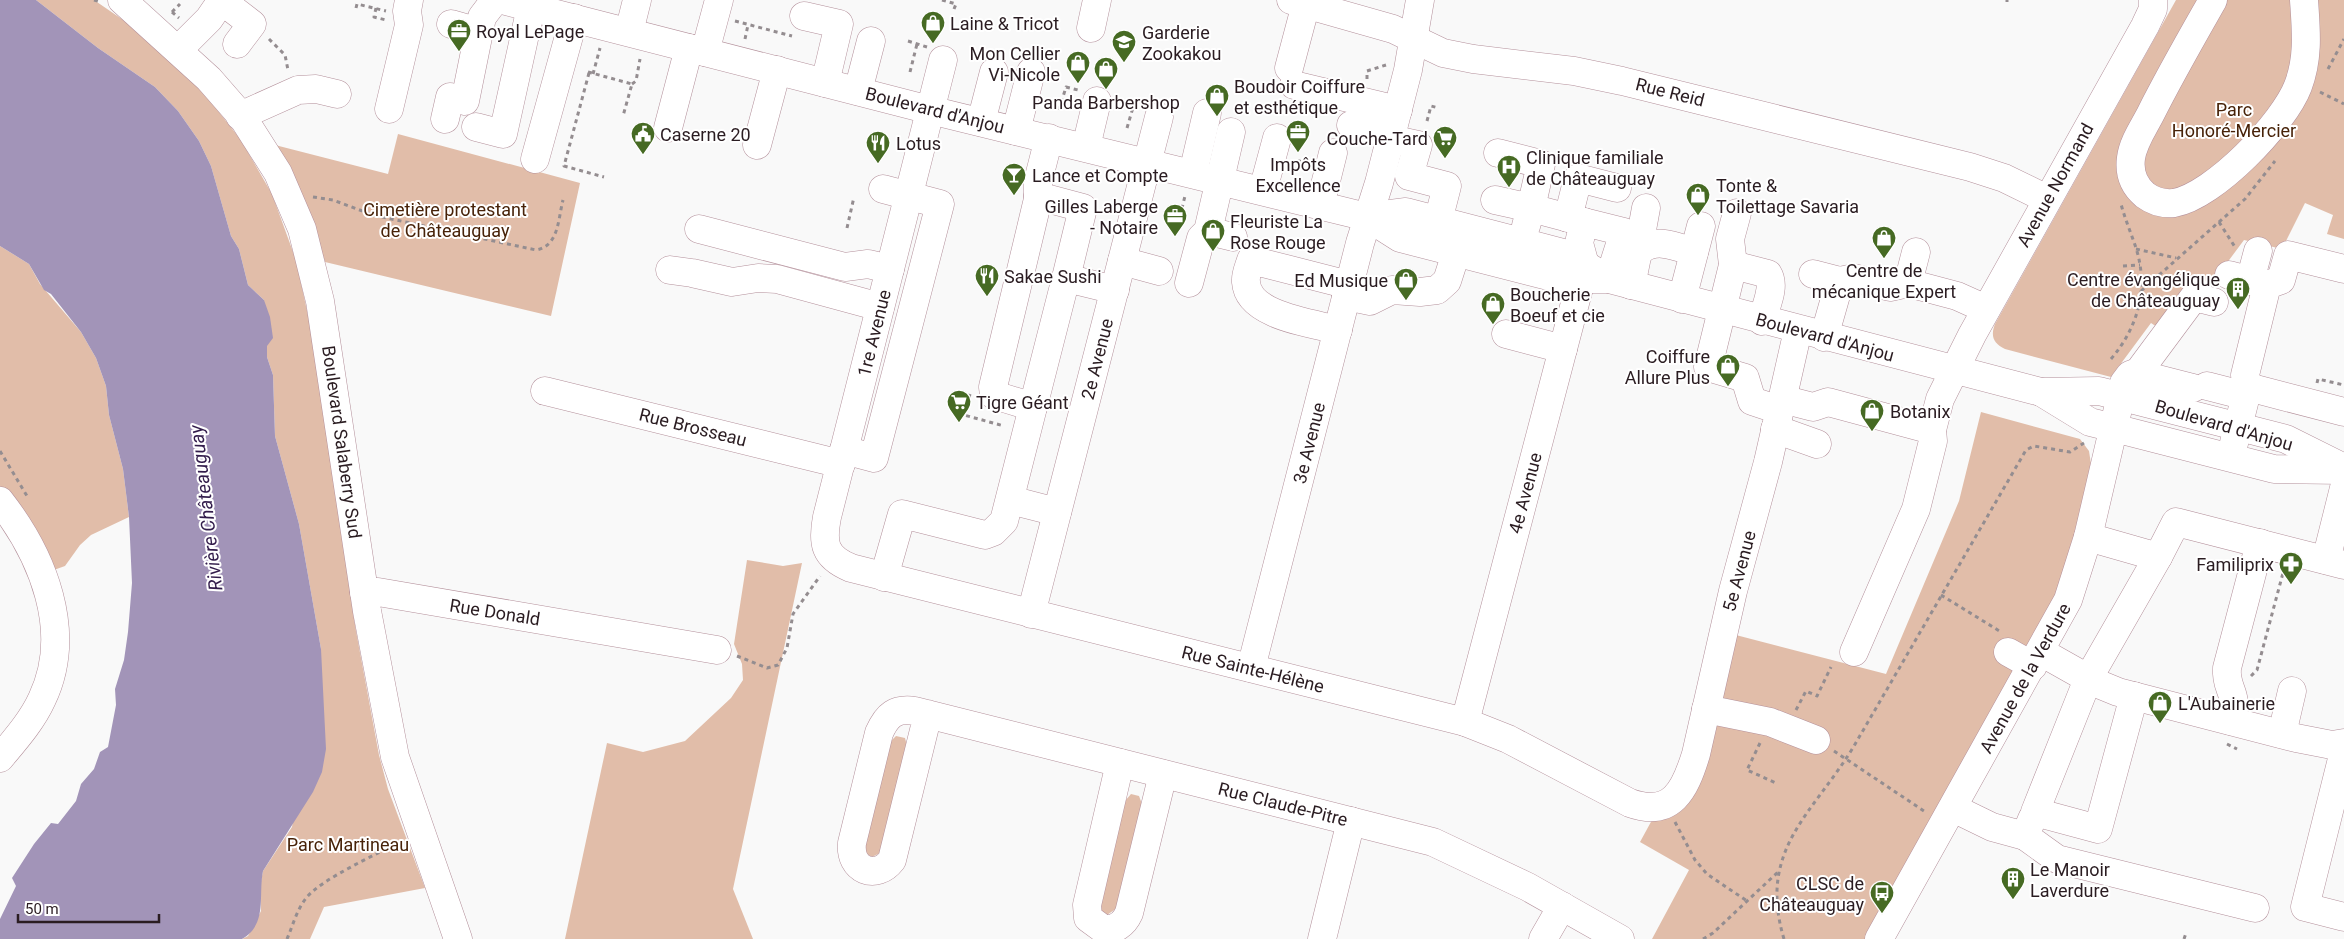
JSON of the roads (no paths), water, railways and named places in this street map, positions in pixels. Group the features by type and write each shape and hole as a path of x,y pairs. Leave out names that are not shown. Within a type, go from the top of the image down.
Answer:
{"street":[{"name":"Boulevard Salaberry Sud","path":"105,0 178,50 210,79 240,116 265,152 287,191 302,229 312,264 328,347 364,592 395,757 458,939"},
{"path":"178,50 209,19 222,0 252,24 237,44"},
{"path":"476,127 502,134 501,40 482,17 495,0"},
{"name":"Boulevard d'Anjou","path":"502,0 531,8 583,13 629,32 697,50 930,110 1147,162 1189,184 1221,180 1367,217 1400,238 1560,279 1583,272 1762,321 2041,392 2099,391 2286,438 2344,469"},
{"path":"629,32 637,0"},
{"path":"1091,28 1097,0"},
{"name":"3e Avenue","path":"1251,668 1346,335 1367,217 1408,70 1420,0"},
{"name":"Avenue Normand","path":"1854,652 1916,509 1933,441 1932,430 1940,399 1956,371 1986,309 2145,26 2153,9 2153,0"},
{"path":"2213,0 2166,84 2132,152 2130,170 2136,186 2148,197 2165,203 2180,201 2206,188 2261,140 2286,111 2298,86 2306,55 2307,39 2304,0"},
{"path":"1298,2 1292,76 1393,128 1418,145 1410,176 1447,186 1438,220"},
{"name":"Rue Reid","path":"1298,2 1393,29 1450,54 1574,71 1615,79 1891,146 1989,173 2047,199"},
{"path":"389,110 409,25 407,10 399,6"},
{"path":"445,119 450,98 465,101 501,40 531,8"},
{"path":"668,128 697,50 723,10"},
{"path":"534,159 583,13"},
{"path":"799,17 840,24 825,82"},
{"path":"451,24 501,40"},
{"path":"858,91 871,41"},
{"name":"1re Avenue","path":"828,562 824,528 890,269 896,193 930,110 943,60"},
{"path":"757,145 777,70"},
{"path":"981,122 994,72"},
{"path":"1016,130 1031,72"},
{"path":"240,116 298,90 310,89 337,94"},
{"path":"1086,147 1097,97"},
{"name":"2e Avenue","path":"1031,614 1147,162 1152,112"},
{"path":"1189,184 1207,113"},
{"path":"1351,125 1393,128"},
{"path":"1189,284 1201,238 1221,234 1221,180 1231,132"},
{"path":"1034,407 1000,398 992,391 1038,196 1038,182 1049,138"},
{"path":"1263,190 1277,138"},
{"path":"1320,205 1333,153"},
{"path":"1498,153 1541,164 1521,242"},
{"path":"1583,272 1576,220 1578,178 1618,188"},
{"name":"Rue Brosseau","path":"545,390 842,457 874,458 940,204 896,193"},
{"path":"884,577 902,514 985,535 993,532 1004,521 1083,208 1038,196"},
{"path":"1495,200 1624,232 1620,282"},
{"path":"1641,250 1639,241 1646,208"},
{"name":"Boulevard d'Anjou","path":"1367,217 1406,212 1438,220 1567,254 1583,272"},
{"path":"1737,213 1730,240 1733,265 1708,367 1745,378 1752,401 1779,413 1817,444"},
{"path":"1682,299 1701,226"},
{"path":"699,229 845,267 868,264 890,269"},
{"path":"1620,282 1641,250 1650,244 1661,243 1694,252"},
{"path":"2230,458 2247,392 2245,375 2249,280 2258,251"},
{"path":"1908,282 1916,252"},
{"path":"1346,335 1262,308 1249,293 1246,280 1251,260 1354,294 1392,290 1420,292 1437,290 1447,281 1456,253"},
{"path":"2249,280 2281,280 2288,255 2341,268"},
{"path":"1122,262 1160,271"},
{"path":"1733,265 1768,274 1771,279 1771,287 1762,321"},
{"path":"670,270 692,272 732,282 758,278 777,279 880,307"},
{"name":"4e Avenue","path":"1465,722 1583,272"},
{"path":"1824,337 1838,272 1890,287 1908,282 1957,296 1986,309"},
{"path":"1066,278 1115,290"},
{"name":"Avenue de la Verdure","path":"1879,939 1941,810 2037,659 2068,600 2088,537 2127,378 2141,371 2144,363 2194,297 2214,302"},
{"name":"5e Avenue","path":"1666,804 1678,795 1687,780 1698,746 1733,591 1779,413 1798,330"},
{"path":"1506,334 1563,349"},
{"path":"2141,371 2146,376 2200,387 2247,392 2344,412"},
{"name":"Boulevard d'Anjou","path":"2041,392 2090,422 2230,458 2274,469 2344,469"},
{"path":"1779,413 1813,407 1828,402 1932,430"},
{"path":"2030,824 2088,679 2176,522 2260,543 2336,549 2344,488"},
{"path":"1010,500 1057,512"},
{"path":"0,501 8,528 30,547 46,582 53,610 54,645 49,679 42,700 28,722 0,758"},
{"path":"2088,537 2158,557"},
{"path":"2231,721 2235,699 2227,681 2227,668 2260,543"},
{"name":"Rue Sainte-Hélène","path":"828,562 1465,722 1515,743 1630,803 1647,807 1666,804"},
{"name":"Rue Donald","path":"364,592 378,592 717,650"},
{"path":"2008,652 2037,659 2105,687 2134,696 2282,734 2332,745 2343,744 2342,760 2304,907 2344,917"},
{"path":"2282,734 2292,691"},
{"path":"1941,810 1992,827 2030,824 2098,830 2134,696"},
{"path":"1706,709 1770,722 1816,740"},
{"name":"Rue Claude-Pitre","path":"928,714 892,860 880,869 867,870 856,864 851,851 879,733 888,717 899,710 928,714 1444,846 1562,906 1620,939"},
{"path":"1120,763 1087,905 1088,918 1103,929 1115,928 1122,924 1129,913 1163,774"},
{"path":"1322,939 1351,821"},
{"path":"2030,824 2057,859 2255,908"},
{"path":"2162,870 2196,879 2220,899"},
{"path":"1543,939 1562,906"}],"water":[{"name":"Rivière Châteauguay","path":"0,0 36,0 98,48 155,87 178,111 199,141 211,166 231,236 239,249 248,285 264,300 270,317 273,338 267,346 267,357 273,375 275,436 299,524 321,649 326,749 322,772 313,792 263,871 259,917 256,926 242,939 0,939 0,919 16,886 12,878 34,844 51,823 58,824 76,801 81,784 94,769 100,752 108,747 116,705 115,689 124,660 132,583 129,517 123,469 109,415 106,386 96,358 81,332 51,294 44,290 29,264 0,246"}],"place":[{"name":"Laine & Tricot","path":"933,44"},
{"name":"Royal LePage","path":"459,52"},
{"name":"Garderie Zookakou","path":"1124,63"},
{"name":"Mon Cellier Vi-Nicole","path":"1078,84"},
{"name":"Panda Barbershop","path":"1106,90"},
{"name":"Boudoir Coiffure et esthétique","path":"1217,117"},
{"name":"Impôts Excellence","path":"1298,153"},
{"name":"Caserne 20","path":"643,155"},
{"name":"Couche-Tard","path":"1445,159"},
{"name":"Lotus","path":"878,164"},
{"name":"Clinique familiale de Châteauguay","path":"1509,188"},
{"name":"Lance et Compte","path":"1014,196"},
{"name":"Tonte & Toilettage Savaria","path":"1698,216"},
{"name":"Gilles Laberge - Notaire","path":"1175,237"},
{"name":"Fleuriste La Rose Rouge","path":"1213,252"},
{"name":"Centre de mécanique Expert","path":"1884,259"},
{"name":"Sakae Sushi","path":"987,297"},
{"name":"Ed Musique","path":"1406,301"},
{"name":"Centre évangélique de Châteauguay","path":"2238,310"},
{"name":"Boucherie Boeuf et cie","path":"1493,325"},
{"name":"Coiffure Allure Plus","path":"1728,387"},
{"name":"Tigre Géant","path":"959,423"},
{"name":"Botanix","path":"1872,432"},
{"name":"Familiprix","path":"2291,585"},
{"name":"L'Aubainerie","path":"2160,724"},
{"name":"Le Manoir Laverdure","path":"2013,900"},
{"name":"CLSC de Châteauguay","path":"1882,914"}],"park label":[{"name":"Parc Honoré-Mercier","path":"2234,119"},
{"name":"Cimetière protestant de Châteauguay","path":"445,219"},
{"name":"Parc Martineau","path":"348,844"}]}
